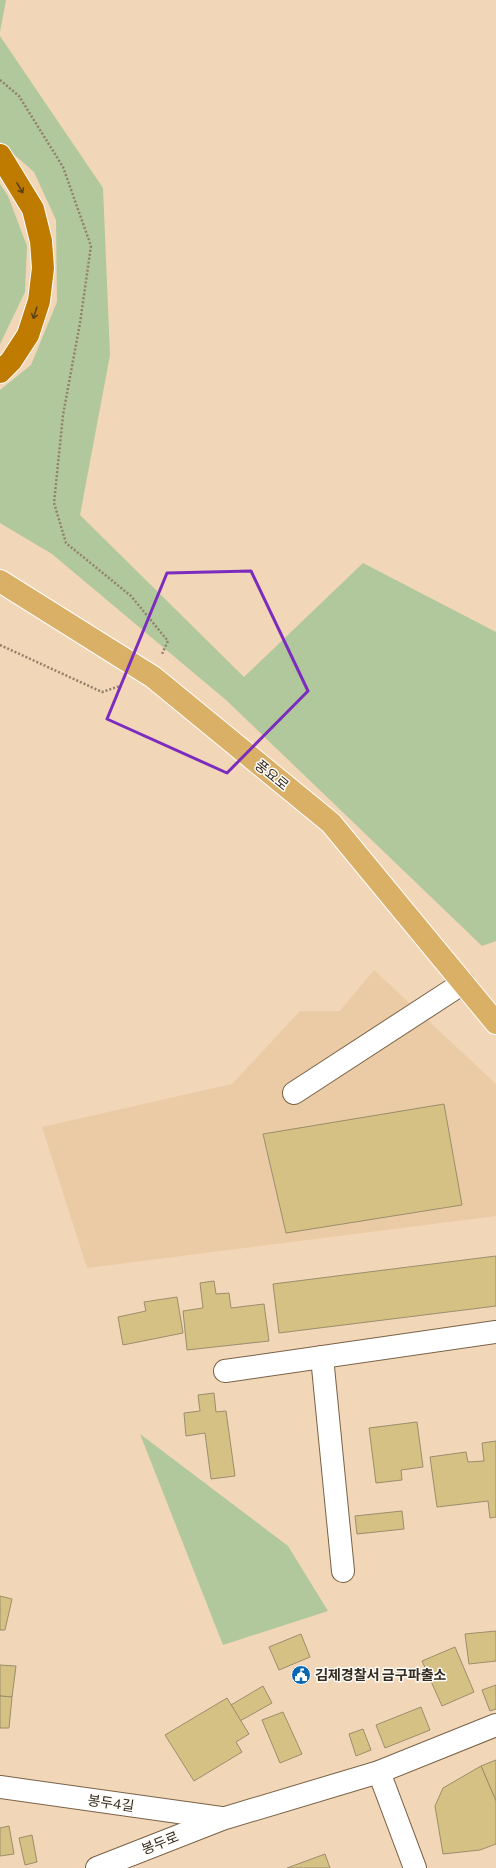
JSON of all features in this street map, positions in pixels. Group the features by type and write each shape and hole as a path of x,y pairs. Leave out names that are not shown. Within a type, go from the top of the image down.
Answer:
{"highway":[{"path":"0,155 33,209 41,241 43,268 39,301 28,335 11,361 0,372"}],"main road":[{"name":"풍요로","path":"0,581 153,677 331,823 496,1023"}],"street":[{"path":"294,1093 463,983"},
{"path":"225,1371 496,1332"},
{"path":"322,1357 343,1571"},
{"name":"봉두로","path":"97,1868 222,1819 379,1772 496,1725"},
{"path":"379,1772 415,1868"},
{"name":"봉두4길","path":"0,1787 222,1819"}],"path":[{"path":"0,80 19,96 63,167 91,246 80,323 63,415 54,504 66,543 131,596 168,641 153,677 102,692 0,645"}],"highlighted area":[{"path":"251,571 308,691 227,773 107,719 167,573"}],"shaded area":[{"path":"374,970 496,1084 496,1216 87,1268 42,1127 232,1084 300,1011 340,1011"}],"green space":[{"path":"0,0 6,0 0,32"},
{"path":"0,36 103,188 110,355 80,515 244,677 363,563 496,632 496,941 482,946 226,700 52,554 0,523 0,390 31,365 57,302 56,220 34,172 0,142"},
{"path":"0,184 8,196 27,246 25,292 0,344"},
{"path":"140,1434 288,1546 328,1611 223,1645"}],"building":[{"path":"444,1104 462,1205 286,1233 263,1134"},
{"path":"496,1256 496,1306 279,1333 273,1284"},
{"path":"214,1281 216,1294 229,1293 231,1308 264,1304 269,1341 187,1350 183,1311 203,1308 200,1283"},
{"path":"177,1297 183,1333 123,1345 118,1317 146,1311 144,1302"},
{"path":"214,1393 216,1412 226,1411 235,1476 211,1479 205,1433 186,1436 184,1413 200,1411 198,1395"},
{"path":"417,1422 423,1467 401,1470 402,1480 376,1483 369,1428"},
{"path":"496,1441 496,1517 490,1518 488,1501 437,1507 430,1457 466,1452 468,1462 484,1461 482,1443"},
{"path":"402,1511 404,1529 357,1534 355,1516"},
{"path":"0,1596 12,1599 5,1630 0,1630"},
{"path":"496,1631 496,1661 469,1664 465,1634"},
{"path":"301,1634 310,1657 279,1670 269,1647"},
{"path":"455,1647 474,1692 442,1706 422,1661"},
{"path":"0,1665 16,1666 12,1697 0,1696"},
{"path":"496,1685 496,1709 490,1711 482,1690"},
{"path":"263,1686 272,1703 240,1721 231,1705"},
{"path":"0,1696 12,1697 9,1728 0,1728"},
{"path":"227,1698 249,1734 236,1742 242,1752 194,1781 165,1735"},
{"path":"421,1707 430,1730 385,1748 376,1725"},
{"path":"283,1712 302,1754 280,1763 262,1720"},
{"path":"363,1729 371,1750 356,1756 349,1734"},
{"path":"496,1760 496,1801 481,1766"},
{"path":"481,1766 496,1801 496,1844 480,1850 443,1854 435,1806 443,1788"},
{"path":"9,1826 14,1854 0,1856 0,1828"},
{"path":"32,1835 37,1862 25,1865 19,1838"},
{"path":"325,1854 330,1868 287,1868"}],"place":[{"name":"김제경찰서 금구파출소","path":"301,1675"}]}
